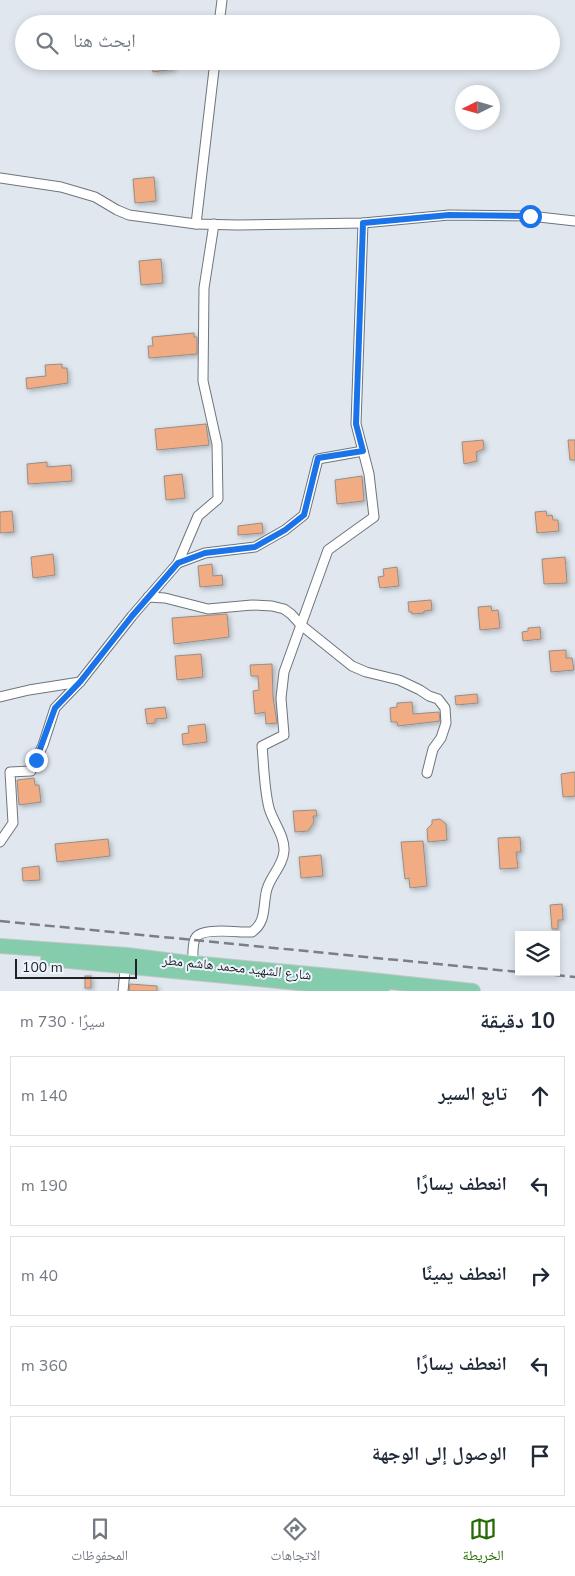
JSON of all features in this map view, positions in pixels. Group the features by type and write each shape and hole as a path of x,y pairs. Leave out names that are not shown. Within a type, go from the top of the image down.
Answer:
{"main road":[{"name":"شارع الشهيد محمد هاشم مطر","path":"0,946 126,961 259,985 384,991"},
{"name":"شارع الشهيد محمد هاشم مطر","path":"0,954 193,963 473,991"}],"street":[{"path":"220,15 222,0"},
{"path":"196,224 214,70"},
{"path":"0,178 61,187 95,197 128,215 196,224 363,223 449,215 530,216 575,221"},
{"path":"193,963 195,940 203,932 252,932 263,919 267,886 283,857 284,845 271,814 268,801 262,746 284,735 281,698 284,672 328,550 374,517 369,474 356,424 363,223"},
{"path":"0,842 13,823 10,772 31,771 43,744 55,708 80,682 148,597 178,563 198,516 218,499 217,444 203,381 204,288 214,224"},
{"path":"178,563 205,553 255,547 273,538 304,515 318,458 363,451"},
{"path":"148,597 164,598 208,609 252,605 272,606 291,614 301,625 352,666 366,672 399,680 438,699 444,708 446,723 441,738 433,749 427,773"},
{"path":"0,697 29,690 80,682"},
{"path":"123,991 126,961"}],"building":[{"path":"154,177 156,201 135,203 133,179"},
{"path":"161,259 163,283 141,285 139,261"},
{"path":"194,333 194,337 197,337 197,354 149,358 148,346 153,346 152,337"},
{"path":"62,364 62,368 67,368 68,383 27,389 26,378 46,376 45,365"},
{"path":"206,424 209,445 157,450 155,429"},
{"path":"483,440 484,449 476,452 477,461 464,464 462,442"},
{"path":"568,440 575,440 575,460 570,460"},
{"path":"47,462 47,467 71,465 72,481 28,484 27,464"},
{"path":"182,474 185,498 166,500 164,476"},
{"path":"362,476 364,501 337,504 335,480"},
{"path":"12,511 14,532 0,533 0,512"},
{"path":"546,511 547,516 552,515 553,520 558,520 559,531 537,533 535,512"},
{"path":"262,523 263,533 238,535 238,526"},
{"path":"53,554 55,575 33,578 31,557"},
{"path":"565,557 567,583 544,584 542,559"},
{"path":"212,564 213,576 222,575 223,585 200,587 198,566"},
{"path":"397,567 399,586 380,588 378,577 384,576 383,569"},
{"path":"431,600 432,610 424,611 424,613 412,614 412,612 409,612 408,602"},
{"path":"491,606 492,611 498,610 500,628 480,630 478,607"},
{"path":"227,614 229,637 174,644 172,618"},
{"path":"540,627 541,639 523,641 522,632 528,631 528,628"},
{"path":"566,650 566,658 572,658 574,670 551,672 549,651"},
{"path":"201,654 203,677 177,680 175,656"},
{"path":"272,664 273,697 277,723 266,724 265,712 255,714 253,691 259,690 258,676 251,676 250,665"},
{"path":"477,694 478,703 456,705 455,696"},
{"path":"412,702 413,714 439,712 440,721 398,726 397,722 391,722 390,708 397,707 397,703"},
{"path":"165,707 167,718 155,719 155,723 147,724 145,709"},
{"path":"205,724 207,742 183,745 182,734 189,733 188,726"},
{"path":"575,772 575,796 563,797 561,774"},
{"path":"34,778 35,785 39,785 41,802 19,805 17,780"},
{"path":"316,810 317,816 313,816 314,822 308,831 295,832 293,811"},
{"path":"440,819 446,824 447,840 428,842 427,829 432,824 432,820"},
{"path":"520,837 521,852 516,852 518,868 500,869 498,838"},
{"path":"108,839 110,856 57,862 55,844"},
{"path":"423,841 427,886 410,888 409,878 405,879 401,842"},
{"path":"321,855 323,876 301,878 299,857"},
{"path":"39,866 40,880 23,881 22,868"},
{"path":"562,904 563,920 558,920 558,929 552,929 550,905"},
{"path":"85,976 91,976 91,988 85,988"},
{"path":"130,984 157,986 157,991 129,991"}],"railway":[{"path":"0,921 515,972"},
{"path":"560,976 575,977"}],"route":[{"path":"36,760 52,714 60,701 80,682 132,616 178,563 205,553 244,549 266,542 304,515 318,458 363,451 356,424 363,223 449,215 530,216"}]}
